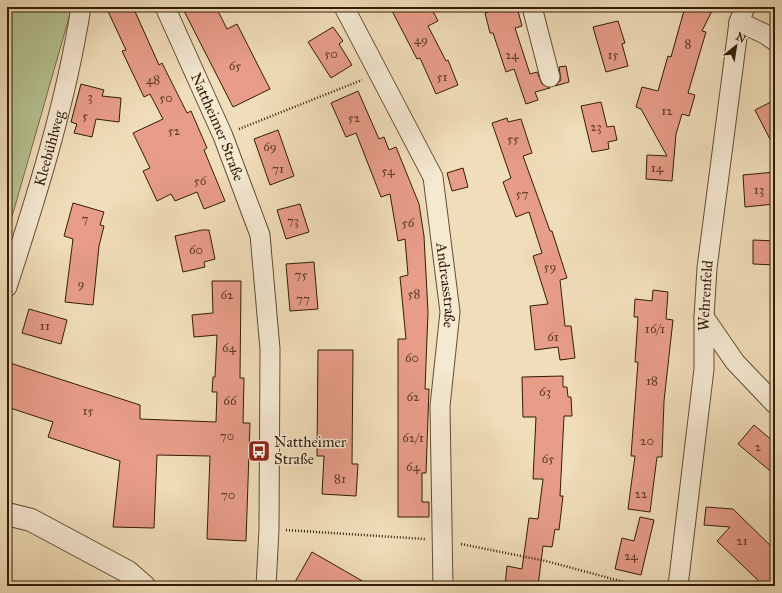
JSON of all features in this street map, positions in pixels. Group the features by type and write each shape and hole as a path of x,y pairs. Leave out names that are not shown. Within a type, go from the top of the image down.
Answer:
{"street":[{"name":"Kleebühlweg","path":"7,287 39,188 58,117 81,7"},
{"name":"Nattheimer Straße","path":"165,7 223,136 260,235 270,349 270,529 266,586"},
{"name":"Andreasstraße","path":"344,7 377,74 433,177 450,312 440,406 443,586"},
{"path":"532,7 550,77"},
{"path":"742,15 775,41"},
{"name":"Wehrenfeld","path":"678,586 704,369 704,317 708,268 742,15"},
{"path":"704,317 735,362 775,404"},
{"path":"7,514 38,524 128,572 144,586"}],"path":[{"path":"223,136 377,74"},
{"path":"270,529 442,540 546,561 639,586"}],"green space":[{"path":"7,7 72,7 7,234"}],"building":[{"path":"106,7 133,7 159,65 162,63 187,113 191,111 207,148 204,150 225,201 204,209 197,192 175,201 171,194 157,201 143,171 150,168 133,133 163,119 150,94 144,97 122,51 126,50"},
{"path":"182,7 216,7 227,29 237,24 270,89 233,107"},
{"path":"390,7 431,7 438,21 428,26 446,61 448,60 458,85 436,94 420,58 417,59"},
{"path":"486,7 517,7 522,26 515,28 530,74 537,72 542,84 550,88 535,92 538,100 526,104 514,69 506,72 493,33 490,33 485,13 488,12"},
{"path":"685,7 714,7 702,31 706,32 688,93 695,95 689,116 682,114 676,134 672,181 646,179 647,155 667,156 641,109 636,107 642,87 658,91 668,56 671,57"},
{"path":"618,21 625,43 622,44 628,66 606,72 593,27"},
{"path":"333,27 343,41 339,44 352,65 331,78 308,42"},
{"path":"566,66 569,82 555,86 561,80 559,67"},
{"path":"81,84 104,90 102,96 121,98 119,122 96,119 92,137 74,133 77,124 71,122"},
{"path":"358,91 379,139 384,137 389,150 396,147 419,204 424,236 428,312 425,389 429,389 426,473 422,473 422,502 429,502 429,517 398,517 398,339 406,339 400,277 408,275 405,239 398,241 390,194 381,197 356,133 346,137 331,103"},
{"path":"775,100 775,149 755,110"},
{"path":"601,102 607,127 614,126 617,140 608,142 609,149 592,152 581,106"},
{"path":"507,118 508,122 521,119 532,153 523,156 550,231 552,231 567,278 560,280 565,326 571,326 575,358 560,360 558,347 535,350 530,306 548,304 533,256 542,253 529,212 516,217 503,182 511,178 492,123"},
{"path":"278,130 294,176 270,185 254,139"},
{"path":"463,168 468,187 452,191 447,173"},
{"path":"775,172 775,204 745,207 743,175"},
{"path":"73,203 104,212 100,225 104,226 99,246 93,305 65,302 73,239 64,236"},
{"path":"300,204 309,232 286,239 277,210"},
{"path":"202,230 209,230 215,259 204,262 205,267 183,272 175,236"},
{"path":"753,240 775,241 775,265 753,264"},
{"path":"314,262 318,309 290,311 286,264"},
{"path":"212,281 241,281 240,378 244,378 243,423 250,423 246,541 207,539 210,456 157,455 154,528 113,527 120,461 48,437 53,422 7,407 7,371 10,363 140,405 140,419 216,422 217,392 212,392 213,377 215,377 217,335 194,337 192,315 213,313"},
{"path":"653,290 668,292 666,319 673,320 664,401 662,457 657,457 650,512 628,509 635,456 631,456 638,362 635,362 638,317 634,317 635,299 652,301"},
{"path":"29,309 67,320 61,344 22,333"},
{"path":"318,350 353,350 352,464 358,464 356,496 322,494 324,456 317,456"},
{"path":"563,376 563,387 567,387 568,397 571,397 572,416 564,416 560,496 563,496 559,530 555,529 552,547 543,546 538,586 505,586 507,566 522,569 529,518 538,519 543,479 533,479 536,417 523,417 522,377"},
{"path":"754,425 775,443 775,475 738,444"},
{"path":"706,507 733,509 775,550 775,586 764,586 717,541 730,527 704,525"},
{"path":"640,517 654,520 641,575 615,569 622,538 634,541"},
{"path":"312,552 371,586 303,586 295,582"}],"place":[{"name":"Nattheimer Straße","path":"259,451"}]}
